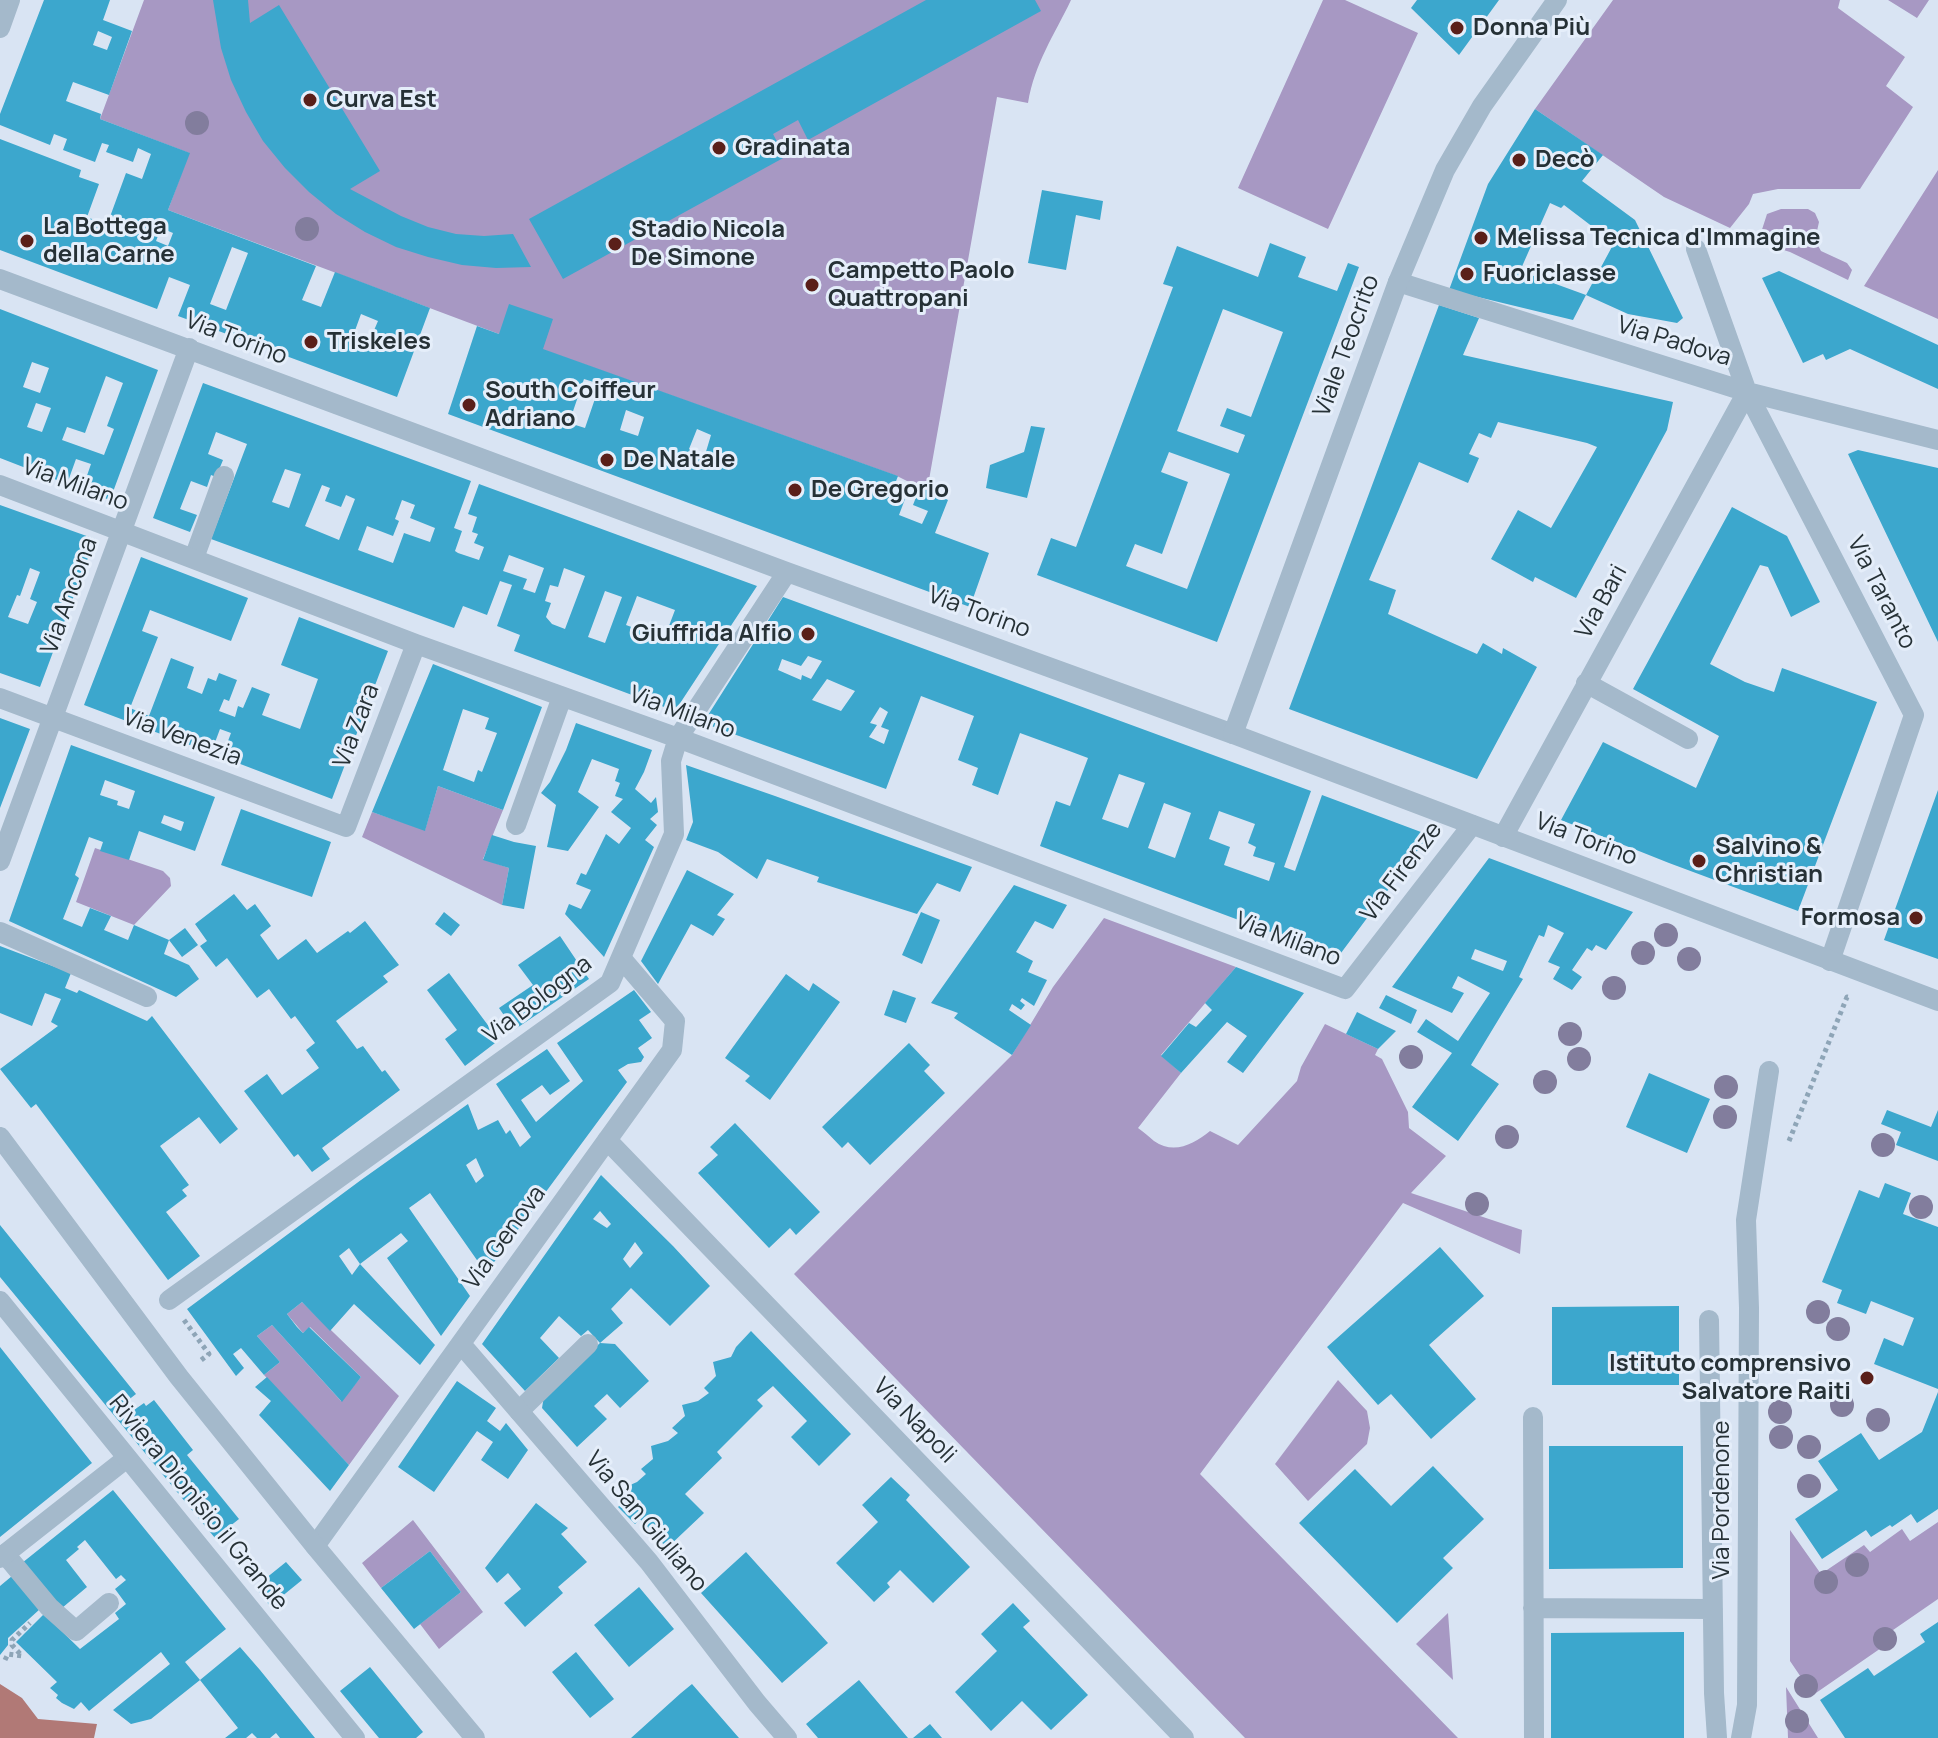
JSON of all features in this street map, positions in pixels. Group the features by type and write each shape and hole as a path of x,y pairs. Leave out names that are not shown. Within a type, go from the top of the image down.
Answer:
{"street":[{"path":"0,28 10,0"},
{"name":"Viale Teocrito","path":"1233,734 1398,282 1445,170 1482,106 1557,0"},
{"name":"Via Taranto","path":"1696,249 1747,392 1914,715 1830,961"},
{"name":"Via Torino","path":"0,279 787,572 1233,734 1938,1001"},
{"name":"Via Padova","path":"1398,282 1747,392 1938,440"},
{"name":"Via Ancona","path":"0,861 189,348"},
{"name":"Via Bari","path":"1503,837 1747,392"},
{"path":"194,558 224,476"},
{"name":"Via Milano","path":"0,485 416,644 678,738 1345,989"},
{"name":"Via Bologna","path":"169,1300 610,983 674,834 671,761 678,738 787,572"},
{"name":"Via Zara","path":"346,827 416,644"},
{"path":"1586,683 1688,739"},
{"path":"516,825 562,697"},
{"name":"Via Venezia","path":"0,698 346,827"},
{"name":"Via Firenze","path":"1345,989 1472,825"},
{"path":"0,932 147,997"},
{"name":"Via Genova","path":"315,1546 672,1050 675,1021 622,959"},
{"name":"Via Pordenone","path":"1741,1738 1747,1705 1749,1308 1746,1220 1769,1071"},
{"path":"0,1137 179,1377 475,1738"},
{"name":"Via Napoli","path":"607,1140 1184,1738"},
{"name":"Riviera Dionisio il Grande","path":"1,1306 355,1738"},
{"path":"1709,1320 1717,1738"},
{"name":"Via San Giuliano","path":"461,1344 649,1562 787,1738"},
{"path":"519,1411 588,1344"},
{"path":"1533,1417 1534,1738"},
{"path":"109,1603 76,1631 2,1556 127,1458"},
{"path":"1533,1608 1713,1609"}],"path":[{"path":"169,1300 209,1354 197,1363"},
{"path":"5,1660 8,1654 22,1656 12,1645 12,1640 49,1607"}],"shaded area":[{"name":"Stadio Nicola De Simone","path":"144,0 1071,0 1040,62 1028,103 997,97 927,491 897,476 499,334 168,210 189,153 100,119"},
{"path":"1323,0 1345,0 1418,33 1328,229 1238,188"},
{"path":"1613,0 1840,0 1838,8 1905,57 1886,86 1913,107 1860,189 1778,189 1753,194 1730,228 1664,197 1535,109"},
{"path":"1888,0 1929,0 1917,18"},
{"path":"1938,170 1938,319 1864,286"},
{"path":"1781,209 1808,209 1815,213 1819,222 1815,240 1821,251 1847,263 1852,270 1848,280 1790,252 1758,242 1767,214"},
{"path":"438,786 503,810 483,859 509,868 502,905 362,837 372,812 425,830"},
{"path":"95,848 163,871 170,878 171,886 134,925 76,902"},
{"path":"1104,918 1236,967 1161,1055 1181,1073 1138,1128 1154,1141 1169,1147 1184,1146 1210,1131 1238,1145 1297,1081 1301,1067 1325,1024 1378,1049 1375,1055 1382,1059 1408,1112 1409,1128 1446,1156 1411,1193 1522,1230 1520,1254 1403,1203 1200,1474 1458,1738 1245,1738 794,1274 1012,1055 1053,987"},
{"path":"302,1302 399,1396 349,1465 264,1375 280,1362 257,1336 272,1325 341,1401 361,1377 310,1327 303,1333 287,1314"},
{"path":"1338,1380 1367,1411 1370,1428 1367,1444 1308,1501 1275,1464"},
{"path":"413,1520 483,1612 439,1649 420,1624 461,1592 430,1551 381,1588 362,1563"},
{"path":"1938,1522 1938,1599 1880,1639 1884,1646 1813,1695 1790,1661 1790,1530 1821,1574 1864,1545 1870,1552 1902,1529 1910,1541"},
{"path":"1448,1613 1453,1680 1416,1644"},
{"path":"0,1684 22,1698 38,1719 97,1724 94,1738 0,1738"},
{"path":"1786,1687 1818,1738 1788,1738"}],"building":[{"path":"44,0 110,0 103,20 132,31 109,95 73,82 66,101 101,114 100,119 190,153 168,210 316,266 302,300 321,307 335,272 430,308 397,397 178,316 190,285 169,277 157,309 0,250 0,139 81,170 79,177 99,184 87,217 107,225 126,173 142,179 151,154 138,148 133,162 106,152 109,145 102,143 95,162 63,150 67,139 54,134 50,145 0,125 0,114","holes":["98,31 112,37 107,50 93,45","161,228 173,233 168,246 156,241","232,247 248,253 226,310 210,304","361,314 378,321 369,342 353,336"]},
{"path":"213,0 248,0 250,23 279,5 380,171 350,189 428,227 456,234 513,234 531,267 462,265 396,247 336,214 309,192 263,141 246,112 221,48"},
{"name":"Gradinata","path":"926,0 1035,0 1041,11 808,140 798,120 773,134 785,157 563,279 529,219"},
{"path":"1417,0 1499,0 1459,55 1411,8"},
{"path":"1535,109 1603,155 1582,181 1635,220 1683,318 1677,323 1628,314 1586,295 1573,320 1449,290 1488,184","holes":["1550,203 1561,208 1564,205 1614,243 1586,295 1520,271"]},
{"path":"1042,190 1103,201 1100,220 1076,215 1066,270 1028,263"},
{"path":"1270,243 1306,257 1298,277 1337,291 1348,263 1359,267 1217,642 1037,575 1051,538 1076,547 1173,287 1163,284 1177,246 1258,277","holes":["1223,309 1283,332 1251,417 1227,408 1220,426 1245,435 1238,453 1177,431","1169,452 1230,474 1187,589 1126,566 1135,544 1162,554 1188,482 1161,472"]},
{"path":"1779,271 1938,345 1938,389 1850,349 1826,360 1823,354 1803,363 1762,278"},
{"path":"509,304 553,319 543,349 898,476 891,494 905,499 899,515 922,524 928,511 913,505 920,487 948,500 935,533 989,553 970,607 448,414 477,326 499,334","holes":["584,379 600,384 585,428 569,423","626,410 644,417 638,436 620,430","697,429 711,435 705,455 689,449"]},
{"path":"1439,305 1479,318 1463,355 1673,402 1667,430 1576,598 1535,577 1533,582 1491,559 1518,510 1551,528 1597,447 1498,422 1491,438 1479,433 1469,454 1479,458 1468,483 1419,462 1369,580 1396,590 1388,614 1477,654 1483,643 1502,654 1503,648 1537,667 1477,779 1289,709"},
{"path":"0,309 158,370 110,500 82,490 91,464 76,459 67,484 0,458","holes":["32,362 49,368 40,393 23,387","106,376 123,383 107,426 114,429 104,455 62,440 67,427 85,433","36,403 51,408 42,432 27,427"]},
{"path":"203,383 471,481 454,528 462,531 455,551 458,553 479,560 484,547 474,543 478,534 472,532 477,517 468,514 479,484 757,586 675,711 514,651 520,635 497,626 512,585 500,581 487,615 463,606 454,628 211,539 247,444 216,432 208,454 223,460 216,477 211,475 207,487 191,481 180,509 197,515 190,532 153,518","holes":["285,469 301,474 289,508 272,502","322,485 330,488 325,501 341,507 346,495 355,499 339,540 305,526","402,500 415,505 410,518 435,528 430,542 404,533 393,563 358,550 367,526 393,536 399,521 395,519","509,555 544,568 535,593 523,589 527,579 503,571","564,568 585,576 565,629 552,624 546,617 551,603 545,601 550,585 558,587","605,591 622,597 605,643 588,637","637,596 675,610 664,639 626,625"]},
{"path":"1031,426 1045,428 1027,498 986,488 990,465 1024,452"},
{"path":"1858,450 1938,468 1938,642 1848,454"},
{"path":"0,505 95,539 40,687 0,673","holes":["30,568 40,572 30,599 37,602 28,624 8,617"]},
{"path":"1732,507 1787,536 1820,602 1791,617 1768,567 1760,565 1710,664 1745,682 1774,692 1782,668 1877,702 1798,911 1561,820 1603,742 1696,788 1719,736 1633,689"},
{"path":"141,557 248,598 231,641 150,610 142,631 158,637 130,708 149,716 171,658 194,667 187,688 202,694 208,678 216,681 219,673 237,680 229,701 224,699 219,711 235,717 238,706 243,708 252,687 270,694 262,715 300,729 318,679 281,665 299,617 388,651 332,799 222,757 231,733 220,729 211,753 84,705"},
{"path":"783,597 1311,791 1284,867 1295,871 1322,795 1429,835 1338,957 1040,846 1056,801 1070,806 1088,758 1020,733 998,795 972,785 978,768 958,760 974,716 921,696 886,789 703,723","holes":["808,656 822,661 811,679 802,675 801,680 778,670 782,659 801,666","827,679 855,691 841,711 812,700","880,707 888,712 881,727 889,730 884,744 869,737 877,725 870,723","1119,774 1145,783 1128,828 1102,819","1164,803 1191,813 1175,858 1148,848","1219,811 1255,824 1248,843 1256,847 1253,856 1275,863 1269,881 1224,865 1230,847 1209,839"]},
{"path":"433,664 542,707 503,810 438,786 425,831 372,812","holes":["463,709 489,718 485,729 497,733 482,772 478,770 474,782 443,770"]},
{"path":"0,718 30,729 0,808"},
{"path":"576,723 652,750 635,789 651,803 656,797 658,812 650,819 657,825 645,840 654,847 604,957 565,914 569,904 581,909 591,890 576,884 581,873 586,875 606,834 619,844 631,828 611,812 623,799 615,796 620,783 615,781 619,769 592,759 578,792 599,807 568,851 547,847 556,805 541,793 566,750"},
{"path":"71,745 215,797 195,851 139,831 129,860 100,851 103,842 89,837 75,875 79,878 63,919 82,927 90,908 111,916 104,930 128,940 134,925 169,940 164,954 189,965 199,979 176,997 9,921","holes":["105,780 135,791 129,809 117,805 118,801 100,795","164,815 184,822 181,831 161,823"]},
{"path":"686,765 972,867 960,892 937,883 917,914 817,882 819,877 767,859 757,879 718,852 686,840 693,822"},
{"path":"1938,790 1938,959 1884,940"},
{"path":"241,809 331,842 312,897 221,865"},
{"path":"492,835 536,846 524,909 502,905 509,868 483,860"},
{"path":"1489,858 1633,912 1606,950 1596,945 1592,951 1587,948 1572,970 1582,977 1572,990 1553,979 1560,967 1548,962 1564,933 1548,925 1544,937 1539,935 1519,977 1523,979 1471,1065 1499,1084 1458,1141 1412,1107 1452,1053 1417,1032 1426,1019 1458,1041 1490,993 1458,976 1452,988 1464,993 1452,1013 1392,987","holes":["1475,949 1507,961 1503,971 1471,959"]},
{"path":"687,870 734,894 717,915 725,919 713,936 691,924 658,984 641,961"},
{"path":"1014,885 1067,905 1053,929 1035,921 1016,952 1033,961 1028,972 1047,980 1034,1006 1022,998 1020,1001 1025,1005 1021,1010 1012,1004 1009,1010 1031,1025 1012,1055 954,1018 958,1013 931,1003"},
{"path":"234,894 247,910 255,904 271,926 260,935 278,960 306,939 317,953 365,921 399,965 383,976 388,982 336,1021 357,1049 363,1046 400,1090 322,1148 330,1159 312,1172 298,1154 294,1157 244,1091 267,1074 282,1095 319,1068 306,1050 315,1043 295,1016 291,1019 269,989 257,998 227,958 216,967 200,946 207,941 195,924"},
{"path":"444,912 460,925 451,936 435,924"},
{"path":"921,912 940,920 922,964 902,955"},
{"path":"185,928 198,945 182,957 169,940"},
{"path":"560,936 589,979 514,1030 499,1008 533,985 518,965"},
{"path":"0,946 71,973 65,988 77,993 79,990 147,1021 152,1016 238,1129 220,1144 199,1117 160,1146 189,1185 182,1190 187,1196 166,1212 200,1256 168,1280 36,1104 31,1108 0,1069 58,1026 51,1022 61,999 45,993 32,1026 0,1013"},
{"path":"1236,967 1304,993 1243,1073 1227,1062 1247,1036 1227,1022 1181,1073 1161,1056 1189,1023 1196,1027 1212,1010 1205,1003"},
{"path":"449,973 499,1040 465,1066 445,1039 457,1030 427,990"},
{"path":"786,974 809,991 813,983 840,1002 770,1100 745,1081 750,1076 725,1058"},
{"path":"634,990 651,1012 639,1020 652,1038 638,1048 644,1057 641,1062 618,1070 627,1082 486,1273 430,1193 409,1208 470,1296 441,1336 387,1258 408,1241 401,1233 360,1264 435,1345 420,1365 354,1304 330,1331 302,1302 287,1314 297,1327 303,1333 309,1327 361,1377 342,1402 272,1325 257,1336 280,1362 264,1375 241,1348 233,1354 244,1368 236,1376 187,1309 468,1104 478,1130 498,1120 506,1134 510,1130 520,1147 531,1137 496,1084 547,1049 570,1081 550,1095 542,1085 521,1100 536,1122 583,1081 557,1043","holes":["476,1158 484,1176 476,1183 466,1165","349,1248 360,1264 352,1275 339,1256"]},
{"path":"893,990 916,998 906,1023 884,1015"},
{"path":"1386,995 1417,1010 1411,1024 1379,1008"},
{"path":"1357,1012 1396,1031 1378,1049 1346,1034"},
{"path":"909,1043 930,1065 924,1071 945,1093 870,1165 848,1142 842,1148 822,1127"},
{"path":"1649,1073 1710,1099 1687,1153 1626,1127"},
{"path":"1887,1110 1931,1127 1938,1110 1938,1161 1896,1145 1901,1132 1881,1124"},
{"path":"735,1123 820,1212 796,1235 790,1228 769,1248 698,1173 718,1155 710,1147"},
{"path":"601,1175 710,1286 670,1326 631,1288 611,1309 623,1323 600,1343 588,1330 581,1336 559,1316 540,1338 559,1358 525,1391 482,1344","holes":["600,1211 611,1224 607,1228 593,1219","635,1242 643,1253 630,1268 623,1259"]},
{"path":"1885,1183 1911,1193 1903,1214 1938,1227 1938,1389 1874,1364 1884,1338 1903,1346 1914,1318 1871,1301 1866,1314 1837,1303 1842,1290 1822,1282 1859,1190 1879,1198"},
{"path":"0,1225 136,1394 127,1401 134,1410 154,1400 193,1450 187,1455 239,1519 215,1538 0,1277"},
{"path":"1440,1247 1484,1296 1429,1345 1476,1399 1431,1439 1391,1394 1378,1405 1327,1347"},
{"path":"1679,1306 1679,1385 1552,1385 1552,1307"},
{"path":"751,1331 851,1434 819,1466 791,1437 807,1421 773,1386 757,1400 763,1406 717,1452 722,1458 685,1494 704,1513 667,1548 640,1519 635,1524 618,1507 623,1502 621,1489 646,1474 641,1469 653,1459 651,1446 668,1441 678,1433 672,1428 685,1416 682,1405 698,1401 709,1393 704,1388 716,1376 713,1362 731,1357"},
{"path":"600,1343 615,1344 649,1381 620,1408 607,1394 594,1406 607,1419 577,1447 542,1408 544,1396"},
{"path":"0,1347 92,1463 0,1537"},
{"path":"267,1377 349,1465 330,1491 259,1415 271,1401 255,1387"},
{"path":"457,1381 496,1408 487,1421 500,1431 506,1423 528,1450 508,1479 481,1460 493,1442 477,1431 434,1492 398,1467"},
{"path":"1938,1392 1938,1509 1917,1523 1911,1514 1871,1537 1866,1530 1822,1559 1795,1519 1838,1490 1818,1461 1861,1433 1879,1460 1922,1432"},
{"path":"1549,1446 1683,1446 1683,1568 1549,1569"},
{"path":"1433,1466 1484,1519 1443,1558 1453,1568 1397,1623 1299,1523 1355,1469 1391,1506"},
{"path":"891,1477 910,1495 906,1500 970,1567 933,1603 900,1570 887,1583 890,1587 874,1602 836,1563 878,1522 862,1505"},
{"path":"113,1490 226,1629 185,1662 200,1680 151,1719 131,1724 113,1710 170,1664 161,1652 89,1711 81,1702 74,1709 56,1698 58,1695 50,1688 57,1682 16,1642 44,1614 80,1649 119,1619 115,1613 126,1604 115,1589 126,1580 121,1575 116,1579 85,1540 66,1560 87,1587 62,1608 22,1563"},
{"path":"536,1503 568,1528 561,1534 587,1562 558,1587 563,1593 525,1627 504,1603 521,1589 508,1573 497,1583 485,1568"},
{"path":"430,1551 461,1592 414,1629 381,1588"},
{"path":"746,1552 828,1643 782,1683 701,1593"},
{"path":"286,1562 302,1580 270,1606 255,1587"},
{"path":"12,1576 40,1609 8,1638 8,1645 0,1655 0,1586"},
{"path":"639,1587 674,1629 629,1667 594,1625"},
{"path":"1013,1603 1030,1621 1023,1627 1088,1695 1051,1730 1022,1701 991,1731 955,1692 997,1651 981,1634"},
{"path":"1938,1622 1938,1738 1845,1738 1820,1700 1868,1668 1874,1676 1925,1642 1920,1634"},
{"path":"1684,1632 1684,1738 1551,1738 1551,1633"},
{"path":"240,1647 315,1738 280,1738 276,1733 270,1738 257,1738 252,1733 246,1738 225,1738 238,1728 200,1680"},
{"path":"576,1652 614,1699 590,1718 552,1672"},
{"path":"370,1667 423,1732 416,1738 379,1738 340,1691"},
{"path":"859,1680 908,1738 818,1738 806,1724"},
{"path":"692,1684 739,1738 631,1738 681,1693"},
{"path":"930,1724 942,1738 913,1738"}],"place":[{"name":"Donna Più","path":"1457,28"},
{"name":"Curva Est","path":"310,100"},
{"name":"Gradinata","path":"719,148"},
{"name":"Decò","path":"1519,160"},
{"name":"Melissa Tecnica d'Immagine","path":"1481,238"},
{"name":"La Bottega della Carne","path":"27,241"},
{"name":"Stadio Nicola De Simone","path":"615,244"},
{"name":"Fuoriclasse","path":"1467,274"},
{"name":"Campetto Paolo Quattropani","path":"812,285"},
{"name":"Triskeles","path":"311,342"},
{"name":"South Coiffeur Adriano","path":"469,405"},
{"name":"De Natale","path":"607,460"},
{"name":"De Gregorio","path":"795,490"},
{"name":"Giuffrida Alfio","path":"808,634"},
{"name":"Salvino & Christian","path":"1699,861"},
{"name":"Formosa","path":"1916,918"},
{"name":"Istituto comprensivo Salvatore Raiti","path":"1867,1378"}]}
